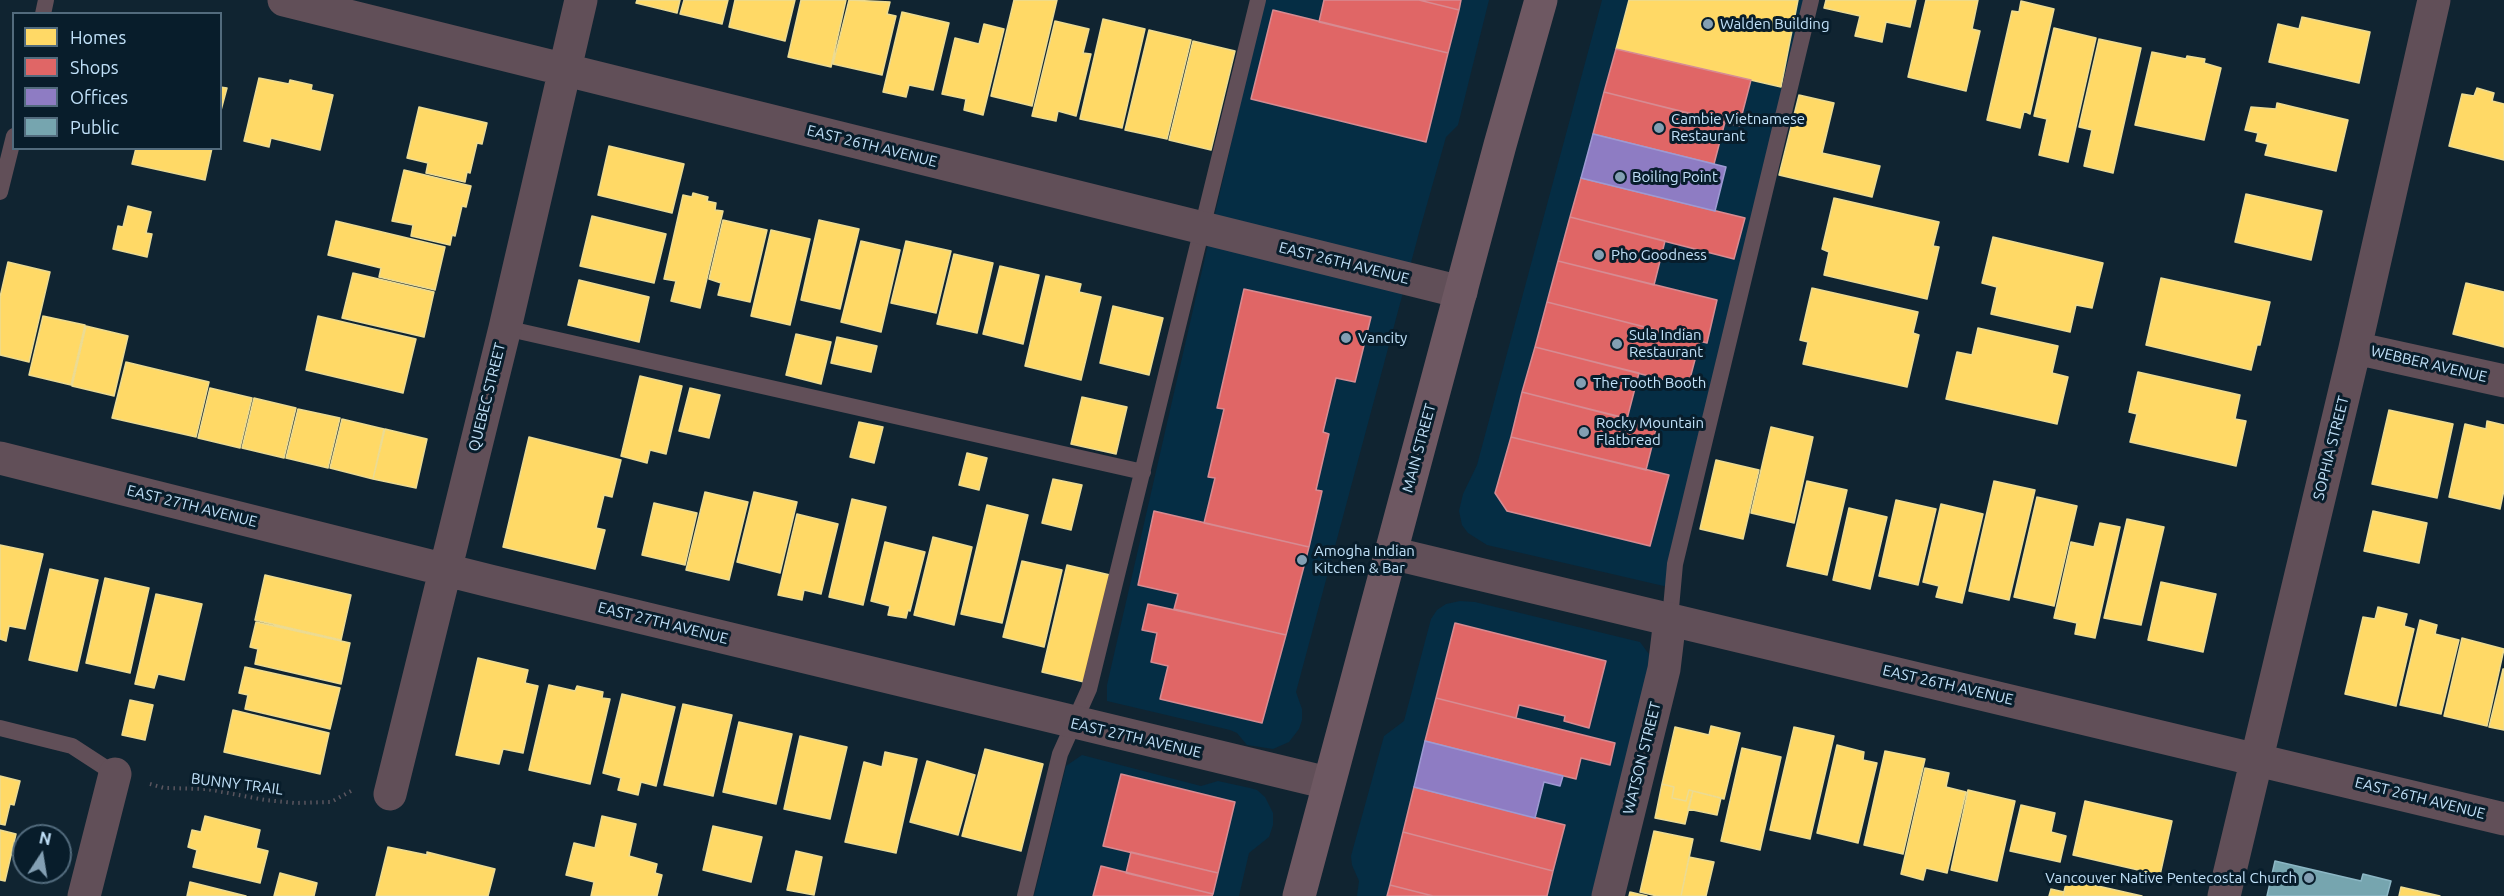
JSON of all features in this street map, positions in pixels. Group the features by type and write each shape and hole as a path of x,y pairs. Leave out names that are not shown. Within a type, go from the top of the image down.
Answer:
{"main road":[{"name":"MAIN STREET","path":"1299,896 1541,0"}],"street":[{"name":"EAST 26TH AVENUE","path":"284,0 1461,292"},
{"name":"QUEBEC STREET","path":"390,794 505,328 581,0"},
{"name":"SOPHIA STREET","path":"2224,896 2355,348 2434,0"},
{"name":"WEBBER AVENUE","path":"2355,348 2504,381"},
{"name":"EAST 27TH AVENUE","path":"0,458 444,569 1328,783"},
{"name":"EAST 26TH AVENUE","path":"1391,552 2504,819"},
{"name":"WATSON STREET","path":"1608,896 1664,669 1670,619"},
{"path":"84,896 115,774"}],"lane":[{"path":"1025,896 1060,754 1089,690 1258,0"},
{"path":"1670,619 1675,564 1811,0"},
{"path":"0,192 12,144"},
{"path":"505,328 1143,472"},
{"path":"0,728 72,746 115,774"}],"path":[{"name":"BUNNY TRAIL","path":"115,774 164,788 207,789 295,803 331,802 355,789"}],"shaded area":[{"path":"1264,0 1489,0 1458,125 1446,137 1420,229 1296,692 1302,709 1302,720 1299,729 1289,742 1273,749 1247,745 1237,733 1230,730 1107,701 1107,685"},
{"path":"1602,0 1807,0 1668,587 1487,545 1468,533 1462,525 1459,511 1463,494 1477,465"},
{"path":"1460,601 1475,602 1640,642 1651,657 1595,896 1357,896 1359,881 1351,856 1384,736 1404,721 1431,619 1437,610 1446,604"},
{"path":"1082,755 1201,786 1218,781 1250,788 1257,790 1265,797 1273,813 1273,825 1269,837 1249,853 1239,896 1034,896 1066,766"}],"building: Homes":[{"path":"637,0 680,0 677,13 636,3"},
{"path":"684,0 728,0 722,24 680,14"},
{"path":"735,0 795,0 785,41 729,27"},
{"path":"801,0 846,0 831,67 788,57"},
{"path":"849,0 890,2 887,14 896,16 882,75 833,64"},
{"path":"1014,0 1057,0 1032,106 991,96"},
{"name":"Walden Building","path":"1629,0 1798,0 1781,87 1616,49"},
{"path":"1826,0 1916,0 1910,27 1886,22 1882,42 1855,36 1860,16 1824,8"},
{"path":"1926,0 1978,0 1972,29 1980,31 1966,91 1908,77"},
{"path":"2021,1 2054,9 2030,114 2024,111 2020,128 1987,120 2012,11 2019,12"},
{"path":"902,12 949,23 933,90 909,85 906,97 883,92"},
{"path":"2302,17 2370,32 2359,83 2269,62 2278,24 2299,29"},
{"path":"1103,19 1145,29 1122,128 1080,119"},
{"path":"1055,21 1089,29 1083,53 1091,54 1076,116 1058,111 1056,121 1032,116"},
{"path":"984,24 1004,29 983,115 964,110 966,99 942,94 955,38 979,44"},
{"path":"2054,28 2096,38 2068,162 2039,155 2047,119 2034,116"},
{"path":"1149,30 1191,40 1167,139 1125,130"},
{"path":"2099,39 2141,48 2113,173 2084,166 2092,130 2079,127"},
{"path":"1193,41 1235,51 1211,150 1169,140"},
{"path":"2152,52 2186,59 2187,56 2205,59 2204,63 2221,68 2204,140 2135,125"},
{"path":"259,78 289,84 290,80 312,85 311,90 333,95 320,150 271,138 269,147 244,141"},
{"path":"222,87 227,88 222,107"},
{"path":"2477,88 2494,93 2492,101 2504,104 2504,160 2449,146 2462,94 2474,96"},
{"path":"1799,95 1834,103 1822,153 1880,166 1872,197 1779,175"},
{"path":"2277,103 2348,120 2336,171 2265,155 2268,144 2256,141 2258,133 2245,130 2251,107 2276,109"},
{"path":"419,107 487,123 482,144 477,143 470,173 467,172 465,182 426,173 428,163 407,158"},
{"path":"609,146 684,164 672,213 598,195"},
{"path":"136,150 212,150 205,180 132,164"},
{"path":"404,170 471,186 466,207 462,206 455,236 452,235 450,245 411,236 413,225 392,221"},
{"path":"693,193 708,197 707,201 716,203 715,210 723,211 700,308 671,301 676,281 664,279 683,195 692,197"},
{"path":"2246,194 2322,211 2311,260 2235,242"},
{"path":"1834,198 1939,222 1933,246 1939,247 1927,299 1824,275 1829,252 1822,249"},
{"path":"128,206 151,212 146,233 152,234 147,257 113,249 118,226 123,227"},
{"path":"592,216 666,234 654,283 580,266"},
{"path":"723,220 767,230 750,302 718,295 721,283 709,279"},
{"path":"819,220 859,229 840,309 801,300"},
{"path":"336,221 445,247 435,290 379,277 381,268 328,255"},
{"path":"771,230 810,239 790,325 751,316"},
{"path":"1993,237 2103,263 2092,308 2076,305 2070,332 1991,314 1997,287 1982,283"},
{"path":"861,241 900,250 881,332 841,322"},
{"path":"906,241 951,251 936,313 891,303"},
{"path":"954,254 993,263 977,333 937,324"},
{"path":"8,262 50,272 29,362 0,355 0,297"},
{"path":"1000,266 1039,275 1023,344 983,334"},
{"path":"353,273 434,292 424,337 342,318"},
{"path":"1046,276 1081,284 1079,292 1101,297 1081,380 1025,366"},
{"path":"2161,278 2270,302 2260,345 2257,345 2251,370 2146,345"},
{"path":"579,280 649,297 639,342 568,325"},
{"path":"2466,283 2504,292 2504,347 2453,334"},
{"path":"1812,288 1918,312 1913,333 1919,335 1907,387 1803,364 1808,342 1800,340"},
{"path":"1113,306 1163,318 1149,375 1100,363"},
{"path":"43,316 85,325 71,385 29,375"},
{"path":"318,316 416,339 403,393 306,370"},
{"path":"86,326 128,336 114,396 72,386"},
{"path":"1978,328 2058,346 2052,373 2068,377 2057,424 1946,399 1957,352 1972,355"},
{"path":"796,334 831,342 821,384 786,375"},
{"path":"837,337 877,346 871,372 831,363"},
{"path":"126,362 209,382 196,437 112,418"},
{"path":"2138,372 2240,395 2235,419 2246,421 2236,466 2130,442 2137,414 2129,412"},
{"path":"640,376 682,386 666,454 650,450 647,463 621,456"},
{"path":"210,388 252,398 240,448 198,438"},
{"path":"690,388 720,395 709,438 679,431"},
{"path":"1082,397 1127,407 1116,454 1071,444"},
{"path":"254,398 296,408 284,458 242,448"},
{"path":"298,409 340,418 328,468 286,458"},
{"path":"2389,410 2453,424 2437,498 2372,484"},
{"path":"342,419 384,429 373,479 330,468"},
{"path":"2487,421 2504,425 2504,490 2500,509 2449,497 2465,424 2486,429"},
{"path":"859,422 883,427 874,463 850,457"},
{"path":"1771,427 1813,437 1794,523 1751,513"},
{"path":"385,429 427,439 416,488 373,479"},
{"path":"529,437 621,460 612,497 604,495 596,528 605,530 595,569 503,547"},
{"path":"967,453 987,458 979,490 959,485"},
{"path":"1716,460 1759,470 1743,539 1700,529"},
{"path":"1053,479 1082,485 1071,530 1042,523"},
{"path":"1807,481 1847,490 1827,575 1787,566"},
{"path":"1994,481 2035,490 2009,600 1969,591"},
{"path":"705,492 748,502 729,580 686,570"},
{"path":"754,492 797,502 780,573 737,562"},
{"path":"2037,497 2077,506 2054,606 2014,597"},
{"path":"852,499 886,507 863,605 829,597"},
{"path":"1896,500 1936,509 1918,585 1879,576"},
{"path":"654,503 697,513 685,565 642,555"},
{"path":"1941,504 1983,514 1962,603 1936,597 1939,586 1923,582"},
{"path":"987,505 1028,515 1002,623 961,614"},
{"path":"1849,508 1887,517 1870,589 1833,580"},
{"path":"2373,511 2427,523 2419,563 2364,551"},
{"path":"797,514 838,524 821,594 804,590 802,600 778,595"},
{"path":"2127,519 2164,527 2141,625 2104,618"},
{"path":"2100,523 2120,527 2095,638 2075,634 2077,623 2054,618 2071,542 2094,547"},
{"path":"933,537 972,547 954,625 914,615"},
{"path":"885,542 925,552 910,611 908,610 906,618 888,615 890,606 871,601"},
{"path":"0,545 43,554 25,629 9,626 6,641 0,639"},
{"path":"1022,561 1062,570 1044,647 1003,637"},
{"path":"1067,565 1110,575 1084,682 1042,672"},
{"path":"50,569 98,580 77,671 29,660"},
{"path":"265,575 351,595 341,640 255,620"},
{"path":"105,578 149,588 130,673 86,663"},
{"path":"2161,582 2216,594 2203,652 2148,640"},
{"path":"156,594 202,604 184,680 158,674 154,688 135,684"},
{"path":"2378,607 2407,614 2404,626 2414,629 2396,706 2345,694 2363,617 2375,619"},
{"path":"2420,620 2437,625 2435,634 2459,640 2441,714 2400,705"},
{"path":"256,622 350,643 341,684 255,664 258,649 250,647"},
{"path":"2462,638 2504,649 2487,726 2444,716"},
{"path":"478,658 528,670 525,683 538,686 523,753 503,749 499,764 456,755"},
{"path":"245,667 340,688 330,729 245,709 248,695 239,693"},
{"path":"2504,669 2504,730 2489,727"},
{"path":"549,685 575,691 577,686 603,692 602,698 610,699 590,784 529,770"},
{"path":"622,694 675,707 656,786 641,782 638,795 618,790 621,778 603,773"},
{"path":"130,700 153,705 145,740 122,735"},
{"path":"683,704 732,715 713,796 664,785"},
{"path":"233,710 329,733 320,774 224,752"},
{"path":"739,722 792,734 776,804 723,792"},
{"path":"1711,726 1740,733 1724,799 1689,790 1686,801 1672,798 1674,787 1662,784 1675,727 1709,735"},
{"path":"1794,727 1834,736 1810,839 1770,830"},
{"path":"800,736 847,747 830,819 784,809"},
{"path":"1837,745 1864,752 1863,760 1877,763 1858,843 1817,833"},
{"path":"1742,748 1781,757 1760,850 1721,841"},
{"path":"985,749 1043,764 1021,851 962,836"},
{"path":"1885,751 1925,759 1903,854 1864,845"},
{"path":"885,752 917,759 896,853 845,842 864,762 882,767"},
{"path":"927,761 975,775 958,835 910,822"},
{"path":"1925,768 1949,773 1946,787 1966,792 1947,873 1926,868 1923,880 1901,874"},
{"path":"0,776 20,781 14,805 10,804 5,825 0,824"},
{"path":"1662,784 1674,787 1672,798 1686,801 1689,790 1693,791 1685,824 1655,818"},
{"path":"1968,790 2015,801 1997,881 1951,870"},
{"path":"1693,791 1721,798 1717,815 1688,809"},
{"path":"2085,801 2172,821 2160,875 2073,855"},
{"path":"2021,805 2055,813 2051,832 2066,836 2060,862 2010,851"},
{"path":"205,816 260,830 256,848 268,851 260,883 193,867 197,850 188,847 192,830 201,832"},
{"path":"602,816 636,824 629,856 657,864 655,873 662,875 657,896 591,896 594,882 566,875 574,843 595,848"},
{"path":"713,826 762,837 751,882 703,870"},
{"path":"0,830 12,833 12,851 5,881 0,880"},
{"path":"1654,831 1693,839 1681,896 1657,896 1640,892"},
{"path":"388,847 427,855 427,852 495,869 488,896 376,896"},
{"path":"796,851 822,857 814,895 787,890"},
{"path":"1689,857 1714,862 1706,896 1681,896"},
{"path":"280,873 317,883 314,896 274,896"},
{"path":"2067,879 2142,896 2063,896"},
{"path":"190,882 246,896 187,896"},
{"path":"2401,887 2440,896 2399,896"},
{"path":"2051,889 2064,892 2063,896 2049,896"},
{"path":"1630,892 1647,896 1629,896"}],"building: Shops":[{"path":"1324,0 1419,0 1459,10 1448,53 1319,22"},
{"path":"1419,0 1461,0 1459,10"},
{"path":"1273,10 1448,53 1426,142 1251,99"},
{"path":"1616,49 1751,80 1739,126 1604,92"},
{"name":"Cambie Vietnamese Restaurant","path":"1604,92 1725,122 1714,164 1593,134"},
{"path":"1581,178 1745,218 1734,259 1570,217"},
{"path":"1570,217 1665,241 1654,285 1558,261"},
{"path":"1558,261 1717,300 1707,343 1547,302"},
{"path":"1244,289 1371,317 1355,382 1336,378 1323,432 1329,434 1316,490 1322,491 1309,547 1204,523 1215,478 1208,477 1224,409 1217,408"},
{"name":"Sula Indian Restaurant","path":"1547,302 1700,341 1688,386 1535,347"},
{"name":"The Tooth Booth","path":"1535,347 1639,373 1627,419 1522,392"},
{"name":"Rocky Mountain Flatbread","path":"1522,392 1657,426 1646,470 1511,437"},
{"path":"1511,437 1669,475 1650,546 1507,511 1495,493"},
{"path":"1154,511 1309,547 1286,635 1174,609 1178,594 1138,585"},
{"path":"1148,604 1286,635 1262,723 1160,699 1168,666 1151,662 1157,633 1142,630"},
{"path":"1455,623 1606,661 1589,728 1564,721 1565,716 1519,705 1516,718 1436,698"},
{"path":"1436,698 1615,743 1610,765 1581,758 1576,779 1425,741"},
{"path":"1121,774 1235,802 1218,873 1103,846"},
{"path":"1414,787 1565,825 1553,871 1403,832"},
{"path":"1403,832 1553,871 1547,896 1433,896 1390,885"},
{"path":"1131,852 1218,873 1213,894 1126,873"},
{"path":"1101,866 1213,894 1212,896 1093,896"},
{"path":"1390,885 1433,896 1387,896"}],"building: Offices":[{"path":"1593,134 1726,167 1715,211 1581,178"},
{"path":"1425,741 1563,776 1560,786 1544,782 1535,818 1414,787"}],"building: Public":[{"name":"Vancouver Native Pentecostal Church","path":"2275,861 2361,881 2363,874 2391,881 2387,896 2267,896"}],"place":[{"name":"Walden Building","path":"1708,24"},
{"name":"Cambie Vietnamese Restaurant","path":"1659,128"},
{"name":"Boiling Point","path":"1620,177"},
{"name":"Pho Goodness","path":"1599,255"},
{"name":"Vancity","path":"1346,338"},
{"name":"Sula Indian Restaurant","path":"1617,344"},
{"name":"The Tooth Booth","path":"1581,383"},
{"name":"Rocky Mountain Flatbread","path":"1584,432"},
{"name":"Amogha Indian Kitchen & Bar","path":"1302,560"},
{"name":"Vancouver Native Pentecostal Church","path":"2309,878"}]}
